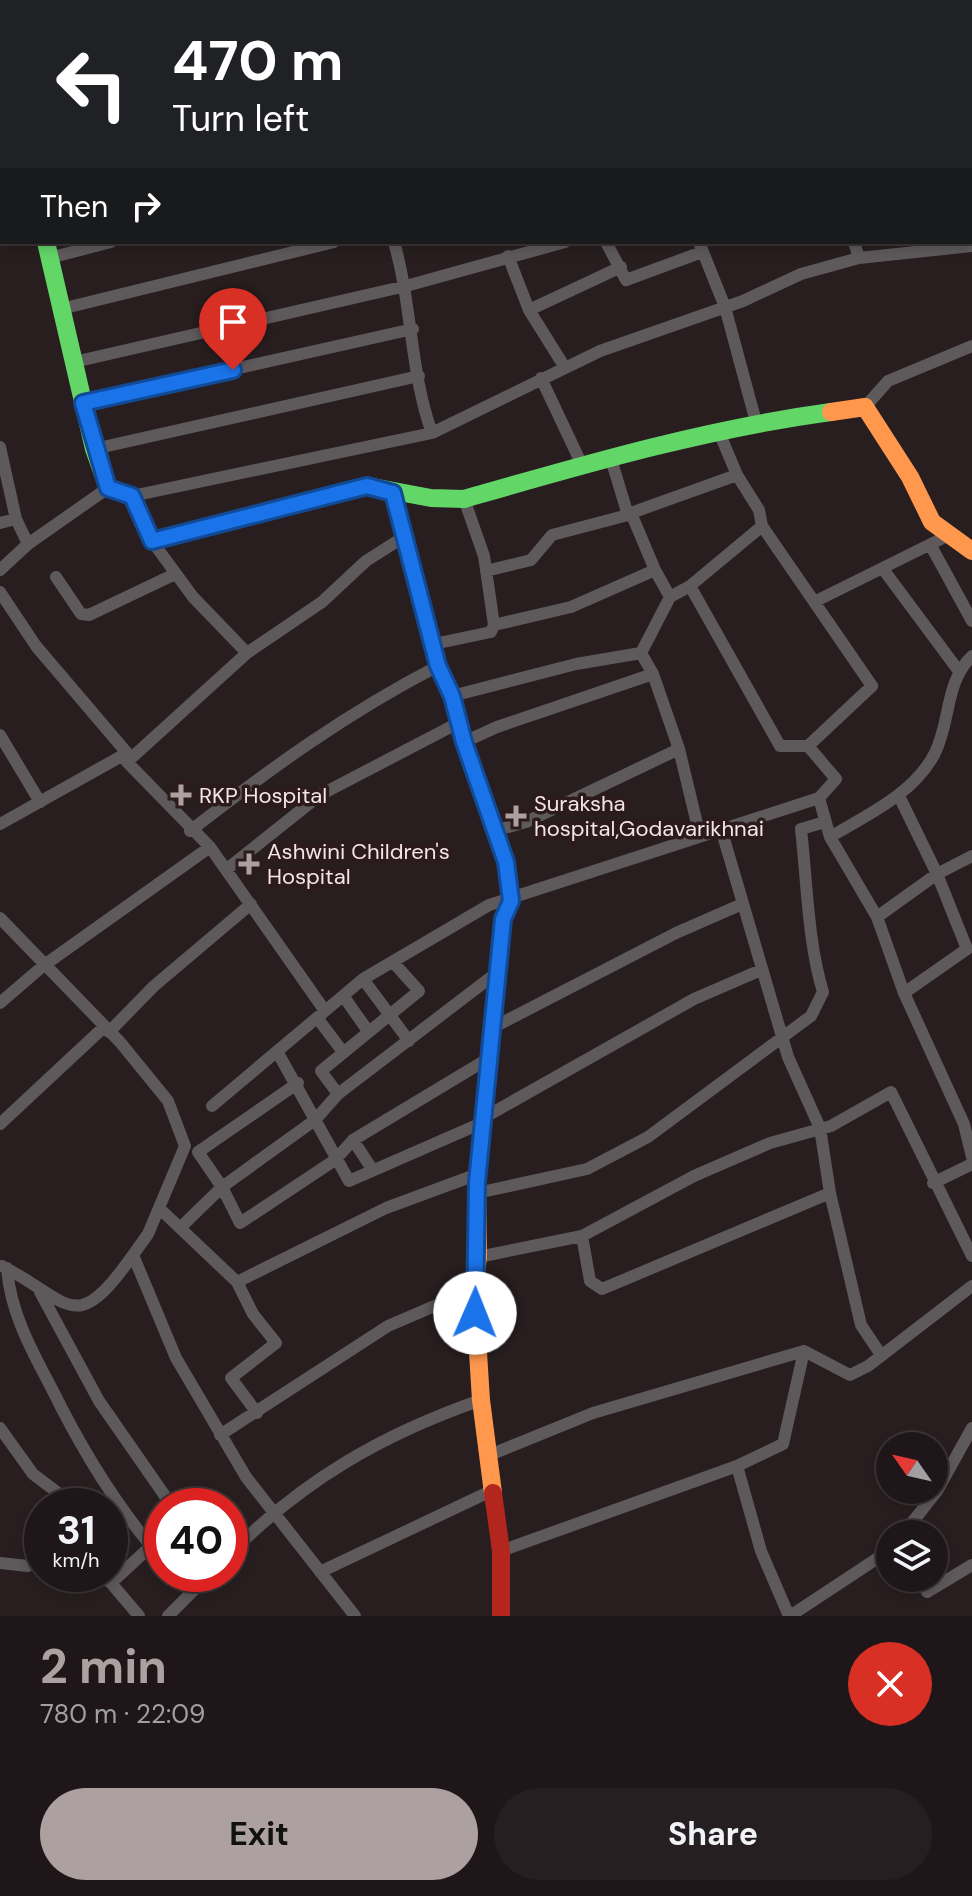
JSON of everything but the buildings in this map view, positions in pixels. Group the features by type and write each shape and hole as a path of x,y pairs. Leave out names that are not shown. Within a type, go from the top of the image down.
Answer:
{"street":[{"path":"95,244 47,250 94,449 108,488"},
{"path":"61,309 326,244"},
{"path":"395,244 406,286 424,412 432,433"},
{"path":"74,362 406,286 557,244"},
{"path":"607,244 626,280 701,247 725,307 756,422"},
{"path":"855,244 859,258"},
{"path":"108,488 132,496 432,433 564,366 725,307 801,274 859,258 972,246"},
{"path":"508,256 529,310 564,366"},
{"path":"529,310 621,267"},
{"path":"83,403 413,329"},
{"path":"152,541 367,486 393,493 464,499 656,444 756,422 865,407 888,381 972,346"},
{"path":"94,449 419,376"},
{"path":"541,378 582,465"},
{"path":"865,407 910,477 932,522 972,621"},
{"path":"690,586 780,746 808,746 872,686 762,526 759,510 737,475 719,432"},
{"path":"0,447 16,519 28,544"},
{"path":"611,459 630,514 670,597"},
{"path":"486,571 531,560 552,535 630,514 737,475"},
{"path":"0,570 28,544 108,488"},
{"path":"393,493 402,538 438,666 452,696 464,742 506,862 511,901 503,919 492,1056 477,1183 478,1257 474,1289 481,1400 501,1551 501,1616"},
{"path":"132,496 152,541 175,574 247,653"},
{"path":"434,644 491,632 494,625 484,556 464,499"},
{"path":"0,523 16,519"},
{"path":"641,653 670,597 690,586 762,526"},
{"path":"0,824 127,757 247,653 322,602 366,561 402,538"},
{"path":"816,601 939,541 972,551"},
{"path":"883,569 958,670"},
{"path":"494,625 571,607 655,570"},
{"path":"56,577 81,614 89,615 175,574"},
{"path":"0,592 36,646 190,831 210,847 227,869 343,1052"},
{"path":"641,653 653,674 679,749 700,836"},
{"path":"452,696 576,664 641,653"},
{"path":"830,837 899,796 936,752 958,670 972,656"},
{"path":"190,831 263,774 368,702 438,666"},
{"path":"464,742 497,727 653,674"},
{"path":"227,869 320,795 460,722"},
{"path":"0,735 40,802"},
{"path":"212,1106 363,979 463,917 489,905 511,901 819,798 836,779 808,746"},
{"path":"493,831 526,822 679,749"},
{"path":"899,796 970,947 904,993"},
{"path":"819,798 830,837 877,917 904,993 968,1121 972,1157"},
{"path":"237,1282 386,1208 477,1183 587,1169 648,1137 782,1039 811,1016 823,992 811,951 814,934 801,829 825,822"},
{"path":"722,832 740,905 782,1039 820,1128 830,1193 861,1325 881,1355"},
{"path":"0,1003 43,966 210,847"},
{"path":"877,917 937,874 972,856"},
{"path":"0,1124 251,904"},
{"path":"494,1027 630,960 676,933 740,905"},
{"path":"3,926 107,1029 168,1101 185,1146 148,1234 96,1301 77,1306 4,1274"},
{"path":"338,1094 321,1071 419,991 393,962"},
{"path":"278,1053 298,1083 335,1160 349,1181 484,1120 694,999 761,970"},
{"path":"180,1228 222,1187 315,1120 338,1094 499,971"},
{"path":"363,979 409,1041"},
{"path":"344,997 368,1031"},
{"path":"298,1083 198,1152 222,1187 240,1223 335,1160 353,1140 492,1056"},
{"path":"478,1257 582,1236 719,1165 770,1143 831,1126 891,1092 933,1183 972,1256"},
{"path":"353,1140 372,1169"},
{"path":"933,1183 972,1164"},
{"path":"582,1236 590,1281 602,1289 830,1193"},
{"path":"159,1208 237,1282 253,1314 276,1343 231,1378 257,1413"},
{"path":"133,1255 176,1358 220,1435 272,1511 355,1616"},
{"path":"4,1274 22,1330 75,1438 106,1488"},
{"path":"487,1456 593,1413 804,1351 850,1375 972,1286"},
{"path":"220,1435 388,1326 474,1289"},
{"path":"40,1292 99,1401 159,1488"},
{"path":"501,1551 737,1466 783,1444 804,1351"},
{"path":"248,1536 272,1511 359,1452 418,1422 481,1400"},
{"path":"0,1428 33,1474 52,1488"},
{"path":"914,1520 968,1443 972,1428"},
{"path":"737,1466 761,1551 790,1616 876,1559"},
{"path":"320,1572 491,1491"},
{"path":"128,1519 151,1546 128,1567"},
{"path":"0,1563 24,1566"},
{"path":"948,1579 972,1565"},
{"path":"119,1592 139,1616"},
{"path":"168,1616 192,1592"}],"traffic: fast":[{"path":"46,244 94,449 108,488 132,496 152,541 367,486 431,498 464,499 692,438 831,412"},
{"path":"393,493 438,666 452,696 464,742 506,862 511,901 503,919 485,1099"}],"traffic: slow":[{"path":"831,412 865,407 910,477 932,522 972,551"},
{"path":"485,1099 477,1182 478,1257 474,1289 481,1400 493,1493"}],"traffic: jam":[{"path":"493,1493 501,1551 501,1616"}],"place":[{"name":"RKP Hospital","path":"181,795"},
{"name":"Suraksha hospital,Godavarikhnai","path":"516,816"},
{"name":"Ashwini Children's Hospital","path":"249,864"}],"route":[{"path":"233,370 83,403 94,449 108,488 132,496 152,541 367,486 393,493 402,538 438,666 452,696 464,742 506,862 511,901 503,919 492,1056 477,1182 475,1313"}]}
